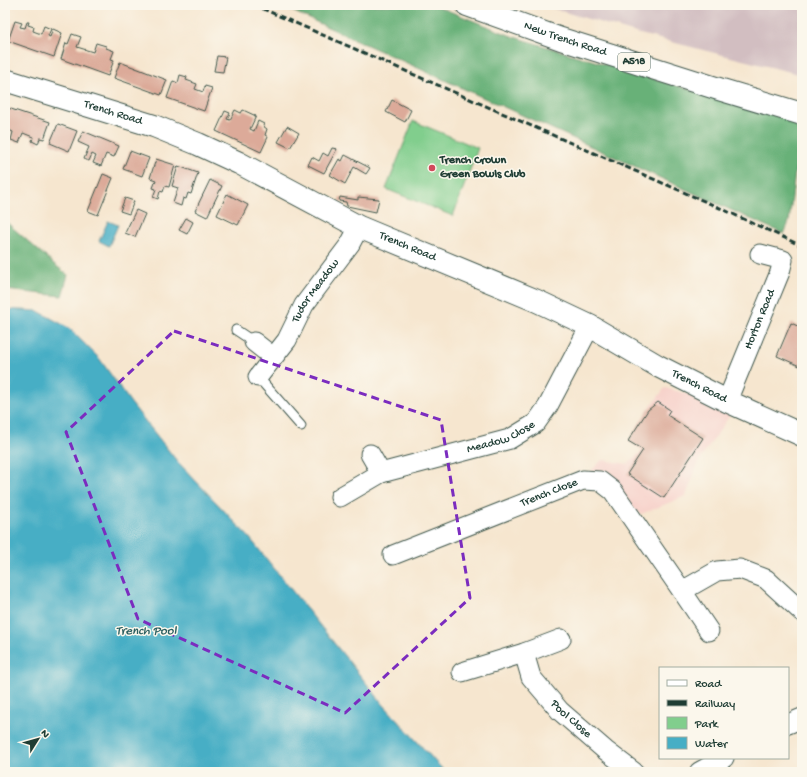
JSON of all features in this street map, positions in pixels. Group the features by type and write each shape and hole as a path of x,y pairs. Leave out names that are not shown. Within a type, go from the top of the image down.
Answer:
{"main road":[{"name":"New Trench Road","path":"467,5 568,41 802,114"},
{"name":"Trench Road","path":"5,80 154,126 198,144 239,163 359,227 537,301 590,326 658,366 727,401 802,435"}],"street":[{"name":"Tudor Meadow","path":"258,377 287,340 304,305 350,244 359,227"},
{"name":"Horton Road","path":"727,401 780,272 783,260 760,254"},
{"name":"Meadow Close","path":"340,497 381,473 510,439 536,423 548,406 590,326"},
{"path":"254,342 274,357"},
{"path":"370,454 381,473"},
{"name":"Trench Close","path":"393,555 583,480 600,481 613,491 709,631"},
{"path":"682,591 717,571 740,570 766,579 802,612"},
{"path":"462,672 524,653 562,638"},
{"name":"Pool Close","path":"524,653 531,677 560,711 605,750 634,772"},
{"path":"789,724 802,718"},
{"path":"699,772 722,759"}],"lane":[{"path":"236,330 254,342"},
{"path":"258,377 301,426"}],"highlighted area":[{"path":"174,331 441,420 470,598 345,713 138,619 66,432"}],"shaded area":[{"path":"541,5 802,5 802,75 636,33"},
{"path":"665,388 695,396 730,415 699,461 686,496 641,514 635,510 607,474 591,471 602,460 628,464 643,450 628,441 648,410"}],"green space":[{"path":"279,5 434,5 514,37 801,123 789,222 784,234"},
{"name":"Trench Crown Green Bowls Club","path":"413,121 478,148 453,216 386,189"},
{"path":"5,221 68,275 62,296 5,290"}],"water":[{"path":"108,221 118,225 109,246 99,241"},
{"name":"Trench Pool","path":"5,309 38,311 69,328 99,358 131,403 177,461 249,537 383,704 445,772 5,772"}],"building":[{"path":"15,21 22,23 20,27 25,28 27,22 29,22 28,25 34,27 33,31 41,34 44,26 51,29 48,36 50,37 53,29 62,33 54,57 8,41"},
{"path":"72,34 81,37 77,47 93,52 96,43 106,46 106,48 114,51 111,59 114,60 108,76 61,59 66,43 68,44"},
{"path":"217,56 226,57 223,72 214,71"},
{"path":"120,62 167,80 161,95 114,78"},
{"path":"180,75 187,77 186,80 197,84 195,89 203,92 205,86 212,88 204,111 167,98 173,81 178,83"},
{"path":"392,100 411,110 405,122 386,112"},
{"path":"5,107 50,122 44,139 40,138 38,144 32,141 33,137 23,133 19,143 11,140 13,132 9,130 5,141"},
{"path":"235,110 241,113 243,110 256,116 250,129 254,131 258,121 264,124 263,126 267,129 265,135 268,137 261,152 216,131 225,111 230,113 227,119 230,120"},
{"path":"58,124 77,131 69,151 50,143"},
{"path":"287,126 299,133 290,148 278,142"},
{"path":"83,131 119,146 114,157 106,154 101,166 93,163 96,156 92,154 89,161 84,159 89,147 78,142"},
{"path":"332,148 337,149 324,173 308,165 312,157 319,161 323,153 328,156"},
{"path":"130,151 149,158 142,176 123,169"},
{"path":"345,155 370,168 366,174 354,167 345,184 330,175 339,159 342,161"},
{"path":"156,159 175,165 169,187 165,186 163,192 160,191 158,199 153,197 156,189 153,188 156,180 150,178"},
{"path":"178,166 198,173 191,194 188,193 186,199 183,198 181,206 173,203 178,188 172,186"},
{"path":"103,174 113,178 98,215 88,211"},
{"path":"210,180 222,186 207,217 195,211"},
{"path":"227,194 248,205 238,225 217,215"},
{"path":"340,197 358,200 358,197 379,199 376,212 347,206 346,202 339,201"},
{"path":"125,198 134,201 129,214 120,211"},
{"path":"136,210 145,214 135,237 125,233"},
{"path":"186,218 193,222 187,234 179,230"},
{"path":"791,323 802,328 802,367 777,356"},
{"path":"658,402 670,410 667,415 703,438 664,498 627,474 643,450 628,441 648,410"}],"railway":[{"path":"254,5 720,208 802,246"}],"place":[{"name":"Trench Crown Green Bowls Club","path":"432,168"}]}
